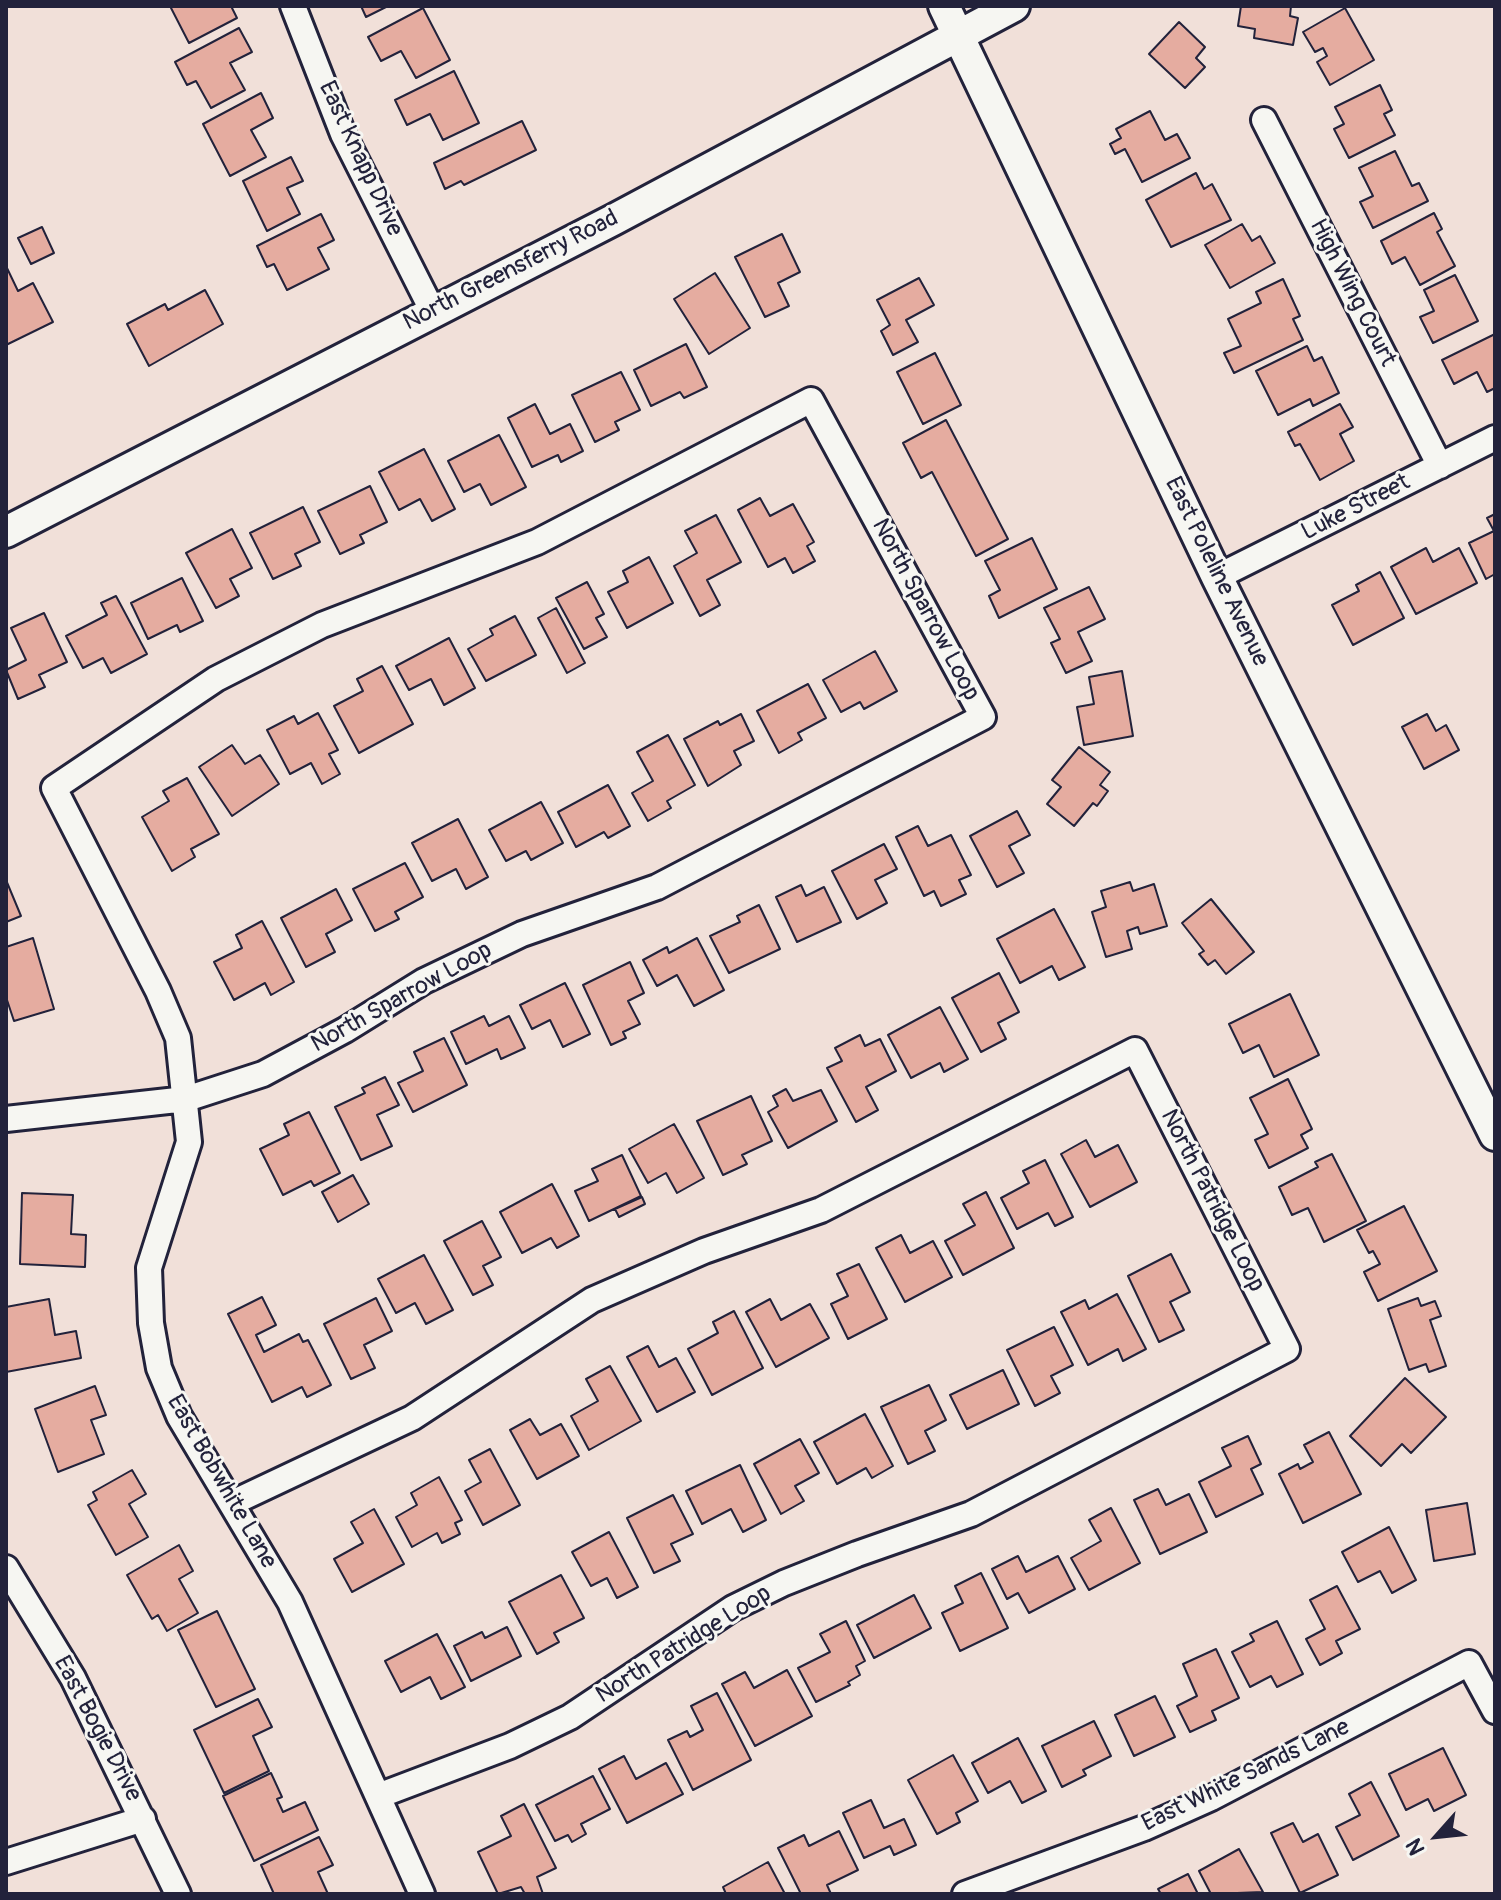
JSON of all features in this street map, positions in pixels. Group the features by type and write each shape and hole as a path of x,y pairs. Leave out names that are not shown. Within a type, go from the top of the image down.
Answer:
{"main road":[{"name":"East Poleline Avenue","path":"944,6 1217,577 1495,1135"},
{"name":"North Greensferry Road","path":"6,532 297,384 432,310 613,220 1014,6"}],"street":[{"name":"East Knapp Drive","path":"293,6 343,134 432,310"},
{"name":"High Wing Court","path":"1264,120 1440,466"},
{"name":"North Sparrow Loop","path":"6,1119 186,1099 263,1074 345,1030 424,981 522,934 657,887 983,717 811,400 537,542 322,625 243,665 216,679 54,788"},
{"name":"Luke Street","path":"1217,577 1495,438"},
{"name":"East Bobwhite Lane","path":"54,788 158,991 178,1038 189,1142 149,1268 151,1323 159,1368 179,1416 290,1602 422,1894"},
{"name":"North Patridge Loop","path":"232,1503 412,1418 592,1300 704,1251 821,1210 1135,1050 1287,1349 971,1514 857,1554 733,1608 570,1717 510,1746 378,1796"},
{"name":"East Bogie Drive","path":"6,1568 73,1678 178,1894"},
{"name":"East White Sands Lane","path":"965,1894 1052,1859 1144,1828 1211,1798 1469,1663 1495,1711"},
{"path":"6,1862 143,1819"}],"building":[{"path":"170,6 231,6 237,18 189,43"},
{"path":"361,6 388,6 366,17"},
{"path":"1241,6 1291,6 1290,16 1298,18 1293,45 1254,38 1255,29 1238,26"},
{"path":"423,8 450,60 416,78 401,51 381,61 368,37"},
{"path":"1345,8 1374,60 1330,85 1317,62 1327,56 1323,48 1315,52 1303,32"},
{"path":"1179,22 1205,47 1196,58 1205,67 1185,88 1149,54"},
{"path":"239,28 252,52 230,63 245,90 211,108 196,81 187,85 175,62"},
{"path":"454,71 479,123 443,140 430,114 407,125 395,100"},
{"path":"1380,85 1392,110 1384,114 1395,135 1349,158 1334,129 1344,124 1335,107"},
{"path":"261,93 273,118 251,130 266,157 230,176 203,124"},
{"path":"1150,111 1165,140 1177,134 1190,158 1142,182 1125,149 1115,154 1110,144 1121,138 1116,129"},
{"path":"522,121 536,150 464,185 461,181 445,189 434,163"},
{"path":"1395,151 1412,186 1419,183 1428,201 1373,228 1360,202 1373,196 1359,168"},
{"path":"291,157 303,181 287,188 300,214 267,231 243,181"},
{"path":"1196,173 1204,189 1212,184 1231,220 1171,247 1146,200"},
{"path":"1434,213 1442,229 1437,232 1455,266 1420,285 1405,257 1392,264 1381,241"},
{"path":"321,214 334,240 318,248 329,269 287,290 274,264 267,267 257,246"},
{"path":"1242,224 1252,241 1260,236 1275,263 1230,288 1205,245"},
{"path":"42,227 54,253 31,264 18,238"},
{"path":"782,234 800,272 778,283 789,306 765,317 735,257"},
{"path":"6,266 18,291 33,283 53,322 6,345"},
{"path":"715,273 750,328 709,354 674,299"},
{"path":"1455,275 1478,321 1433,343 1420,317 1434,311 1424,290"},
{"path":"919,278 934,305 906,320 918,342 893,355 881,331 890,325 877,300"},
{"path":"1283,279 1300,316 1293,319 1303,340 1234,373 1224,353 1241,346 1228,319 1261,303 1256,292"},
{"path":"205,290 223,324 149,366 127,324 165,304 168,310"},
{"path":"1495,334 1495,388 1487,392 1477,372 1454,384 1442,360"},
{"path":"686,344 707,387 684,398 680,392 651,406 634,370"},
{"path":"1307,346 1314,361 1322,357 1339,393 1313,406 1310,399 1278,415 1256,371"},
{"path":"935,353 961,405 923,424 897,372"},
{"path":"621,372 640,410 615,422 619,430 595,442 572,395"},
{"path":"535,404 550,434 570,424 583,451 561,462 558,455 532,467 508,418"},
{"path":"1340,404 1353,427 1340,434 1354,461 1320,480 1300,444 1295,446 1288,432"},
{"path":"946,420 1008,539 976,556 932,472 921,478 903,443"},
{"path":"499,435 526,487 491,505 480,484 464,492 448,461"},
{"path":"424,449 455,509 432,521 420,499 399,510 379,472"},
{"path":"370,486 387,522 360,535 364,543 340,554 318,511"},
{"path":"760,498 770,516 793,504 814,542 807,546 815,561 793,573 785,558 768,567 738,510"},
{"path":"303,507 320,542 295,554 301,566 273,579 250,533"},
{"path":"1495,514 1495,574 1486,579 1469,543 1494,531 1487,518"},
{"path":"716,515 741,562 707,580 720,605 700,616 674,566 697,553 685,531"},
{"path":"232,529 252,568 230,579 239,596 216,608 186,553"},
{"path":"1032,538 1057,589 999,618 989,596 1000,590 985,561"},
{"path":"1426,548 1433,562 1459,548 1477,583 1416,614 1391,567"},
{"path":"649,557 673,603 627,628 608,592 628,582 623,571"},
{"path":"1380,572 1404,618 1353,645 1332,605 1359,591 1356,585"},
{"path":"182,578 203,621 180,632 177,625 148,639 131,603"},
{"path":"587,582 604,614 596,618 607,637 584,649 556,598"},
{"path":"1089,587 1105,619 1078,632 1092,661 1066,673 1051,643 1060,639 1044,608"},
{"path":"116,596 147,654 111,673 103,658 83,668 66,636 107,615 101,603"},
{"path":"556,608 585,663 567,673 538,618"},
{"path":"44,613 67,662 39,675 45,687 18,699 6,670 26,660 11,628"},
{"path":"515,616 536,655 486,681 468,649 493,635 490,629"},
{"path":"449,638 475,688 444,705 431,679 409,690 396,666"},
{"path":"875,651 897,691 864,709 860,702 841,712 823,680"},
{"path":"382,666 413,724 359,753 334,706 363,691 357,679"},
{"path":"1122,671 1133,736 1084,745 1077,707 1094,704 1089,677"},
{"path":"808,684 826,718 798,733 802,740 779,753 757,711"},
{"path":"318,713 338,750 329,754 340,774 322,784 311,763 290,774 267,730 294,716 298,724"},
{"path":"741,714 754,741 734,751 741,765 708,786 684,739 718,721 720,725"},
{"path":"1427,714 1436,731 1446,725 1459,750 1424,769 1402,727"},
{"path":"668,735 695,785 667,801 671,808 648,821 632,793 653,781 637,752"},
{"path":"232,745 245,764 260,755 279,784 232,816 199,767"},
{"path":"1079,747 1110,772 1100,785 1108,791 1097,806 1093,803 1074,826 1047,804 1061,787 1052,780"},
{"path":"187,778 219,834 191,849 195,857 172,871 142,817 169,801 163,791"},
{"path":"608,785 630,826 608,838 604,832 576,847 558,812"},
{"path":"541,802 563,843 531,860 526,851 506,861 489,830"},
{"path":"1017,811 1030,835 1009,846 1024,873 997,887 970,836"},
{"path":"458,819 488,877 466,889 456,869 432,881 412,843"},
{"path":"918,826 928,846 951,835 971,875 959,880 966,894 941,906 934,891 924,896 896,837"},
{"path":"884,844 897,869 875,880 887,903 857,919 832,871"},
{"path":"405,863 423,897 395,912 399,919 375,931 353,889"},
{"path":"6,880 21,916 6,922"},
{"path":"1130,882 1133,891 1154,884 1167,926 1140,934 1138,927 1127,931 1132,949 1106,957 1092,912 1106,907 1101,891"},
{"path":"801,885 806,896 824,887 841,922 797,942 776,897"},
{"path":"336,889 352,920 326,934 335,952 306,967 281,918"},
{"path":"1211,899 1254,952 1226,974 1215,960 1208,965 1199,954 1204,951 1182,923"},
{"path":"759,905 780,949 729,973 710,936 740,922 737,916"},
{"path":"1054,909 1085,967 1059,980 1052,966 1020,983 997,939"},
{"path":"262,921 294,982 271,995 265,983 234,1000 214,962 242,948 236,935"},
{"path":"33,938 54,1009 14,1021 6,997 6,947"},
{"path":"697,938 724,990 694,1006 677,975 657,986 643,960 667,947 669,953"},
{"path":"630,962 644,993 628,1001 640,1024 623,1032 626,1038 611,1045 583,985"},
{"path":"999,973 1019,1012 998,1023 1006,1039 981,1052 952,998"},
{"path":"565,983 590,1034 563,1047 550,1020 532,1029 520,1005"},
{"path":"1290,994 1319,1055 1274,1077 1259,1045 1243,1053 1229,1024"},
{"path":"940,1007 968,1059 944,1072 940,1063 911,1078 888,1035"},
{"path":"484,1016 489,1026 509,1016 525,1048 501,1059 497,1049 466,1064 451,1032"},
{"path":"860,1035 865,1046 880,1039 896,1071 866,1087 878,1110 856,1122 827,1068 842,1061 835,1048"},
{"path":"444,1038 467,1085 413,1112 398,1083 423,1071 414,1052"},
{"path":"385,1077 399,1105 377,1115 392,1146 361,1160 335,1107 365,1093 362,1088"},
{"path":"1288,1079 1312,1129 1301,1135 1308,1148 1269,1168 1255,1140 1268,1134 1250,1098"},
{"path":"786,1089 793,1101 821,1090 837,1121 788,1148 768,1112 778,1106 773,1096"},
{"path":"751,1096 772,1141 742,1155 747,1164 723,1175 697,1121"},
{"path":"309,1112 340,1173 314,1186 311,1181 283,1195 260,1149 289,1135 284,1124"},
{"path":"674,1124 704,1178 677,1193 666,1173 648,1183 629,1149"},
{"path":"1086,1140 1095,1157 1118,1145 1137,1182 1090,1207 1061,1154"},
{"path":"1332,1154 1366,1221 1324,1242 1308,1208 1292,1215 1279,1187 1318,1167 1315,1162"},
{"path":"622,1155 641,1196 589,1221 575,1191 598,1181 592,1169"},
{"path":"1045,1160 1073,1217 1055,1226 1048,1213 1017,1229 1001,1198 1029,1183 1023,1171"},
{"path":"353,1175 369,1204 338,1222 322,1192"},
{"path":"552,1184 579,1236 557,1248 551,1238 522,1253 500,1212"},
{"path":"986,1192 1014,1248 963,1275 945,1241 975,1225 963,1204"},
{"path":"22,1193 73,1195 71,1234 86,1235 85,1267 20,1264"},
{"path":"642,1197 645,1204 619,1217 615,1209"},
{"path":"1404,1206 1437,1271 1378,1301 1364,1272 1380,1264 1373,1251 1369,1253 1357,1230"},
{"path":"482,1221 501,1257 483,1266 493,1285 473,1295 444,1241"},
{"path":"901,1235 910,1253 933,1241 952,1277 905,1302 876,1248"},
{"path":"1171,1254 1190,1292 1170,1302 1184,1330 1159,1342 1128,1276"},
{"path":"424,1255 453,1310 426,1324 415,1303 396,1313 378,1279"},
{"path":"859,1264 887,1319 848,1339 831,1304 848,1296 837,1274"},
{"path":"1117,1294 1146,1349 1123,1361 1118,1349 1088,1365 1061,1312 1085,1300 1089,1309"},
{"path":"262,1297 276,1325 256,1335 264,1352 299,1334 303,1342 308,1340 331,1385 307,1397 302,1387 272,1402 228,1314"},
{"path":"376,1298 392,1331 364,1345 375,1368 351,1379 324,1324"},
{"path":"1418,1298 1421,1306 1435,1301 1441,1316 1430,1320 1446,1366 1429,1372 1426,1364 1409,1370 1388,1309"},
{"path":"49,1299 55,1335 76,1331 81,1358 6,1372 6,1307"},
{"path":"770,1299 781,1320 810,1304 829,1338 776,1367 746,1312"},
{"path":"734,1311 763,1368 712,1395 688,1349 718,1333 713,1322"},
{"path":"1054,1327 1073,1365 1051,1376 1060,1393 1035,1406 1007,1350"},
{"path":"648,1346 659,1367 676,1358 695,1392 657,1412 627,1357"},
{"path":"610,1366 641,1421 589,1450 571,1416 598,1401 586,1379"},
{"path":"1003,1370 1019,1404 967,1429 950,1395"},
{"path":"1405,1378 1446,1417 1411,1453 1402,1444 1381,1466 1350,1436"},
{"path":"929,1385 946,1420 925,1431 935,1451 908,1464 881,1407"},
{"path":"95,1386 106,1415 91,1420 104,1454 58,1472 35,1409"},
{"path":"865,1414 893,1466 872,1478 866,1468 837,1484 814,1442"},
{"path":"530,1419 540,1435 561,1424 579,1456 537,1479 510,1430"},
{"path":"1329,1432 1361,1494 1303,1523 1279,1474 1298,1464 1300,1469 1313,1462 1304,1445"},
{"path":"1248,1436 1261,1464 1251,1469 1263,1494 1216,1517 1199,1482 1231,1466 1222,1448"},
{"path":"800,1439 819,1473 795,1486 804,1501 781,1514 754,1464"},
{"path":"490,1449 520,1505 483,1525 465,1491 481,1482 469,1460"},
{"path":"740,1465 766,1520 743,1532 731,1509 702,1524 686,1491"},
{"path":"132,1470 146,1494 129,1504 148,1537 116,1555 88,1505 97,1500 93,1492"},
{"path":"439,1477 462,1520 455,1523 460,1534 442,1543 437,1533 412,1547 396,1517 417,1505 411,1493"},
{"path":"1158,1489 1166,1505 1189,1494 1207,1532 1160,1554 1134,1500"},
{"path":"673,1495 693,1534 671,1544 680,1561 654,1573 627,1518"},
{"path":"1467,1503 1475,1554 1434,1561 1426,1510"},
{"path":"1111,1508 1140,1563 1089,1590 1071,1558 1101,1541 1089,1520"},
{"path":"374,1509 404,1564 352,1592 334,1559 363,1543 351,1522"},
{"path":"1389,1527 1416,1580 1392,1593 1380,1571 1358,1582 1342,1552"},
{"path":"609,1532 638,1587 617,1598 607,1578 591,1586 572,1552"},
{"path":"179,1545 193,1571 179,1579 198,1613 167,1631 158,1615 152,1619 127,1575"},
{"path":"1018,1556 1026,1572 1058,1556 1075,1589 1029,1613 1018,1593 1007,1599 992,1569"},
{"path":"981,1573 1008,1628 960,1651 942,1613 963,1603 955,1586"},
{"path":"561,1575 584,1618 554,1633 559,1642 537,1654 509,1602"},
{"path":"1337,1586 1360,1629 1336,1641 1342,1653 1320,1665 1306,1639 1325,1629 1310,1600"},
{"path":"914,1595 931,1628 874,1658 857,1625"},
{"path":"217,1611 255,1689 216,1707 178,1630"},
{"path":"846,1621 865,1661 856,1666 860,1675 848,1682 850,1685 816,1702 798,1668 830,1652 820,1634"},
{"path":"1277,1621 1303,1674 1277,1687 1271,1676 1250,1687 1232,1652 1254,1641 1250,1634"},
{"path":"507,1627 521,1656 471,1681 454,1646 482,1632 485,1638"},
{"path":"437,1634 465,1687 441,1699 430,1677 401,1692 385,1661"},
{"path":"1216,1649 1239,1698 1212,1711 1216,1720 1190,1732 1177,1706 1197,1696 1183,1664"},
{"path":"787,1670 812,1716 755,1746 722,1684 745,1672 754,1688"},
{"path":"717,1693 751,1760 693,1790 668,1740 687,1731 690,1737 703,1730 691,1706"},
{"path":"1155,1696 1175,1737 1134,1756 1115,1715"},
{"path":"258,1699 272,1727 253,1736 269,1771 224,1793 194,1730"},
{"path":"1094,1721 1111,1756 1083,1770 1086,1775 1062,1787 1042,1746"},
{"path":"1018,1738 1046,1791 1022,1803 1010,1781 988,1793 972,1763"},
{"path":"1443,1748 1466,1795 1434,1811 1428,1799 1406,1810 1389,1774"},
{"path":"953,1755 978,1801 956,1813 960,1822 937,1834 908,1780"},
{"path":"624,1756 636,1779 666,1763 683,1794 627,1823 599,1769"},
{"path":"271,1773 282,1797 277,1799 283,1812 305,1802 318,1830 254,1861 223,1796"},
{"path":"593,1776 610,1809 581,1824 586,1834 572,1842 568,1835 555,1841 536,1805"},
{"path":"1371,1782 1399,1836 1353,1860 1336,1827 1360,1815 1349,1794"},
{"path":"871,1800 884,1828 904,1819 916,1845 894,1855 890,1846 864,1858 843,1813"},
{"path":"524,1804 556,1868 537,1877 543,1894 525,1894 521,1887 498,1894 478,1852 511,1836 501,1816"},
{"path":"1293,1823 1303,1842 1318,1834 1338,1875 1300,1893 1271,1833"},
{"path":"839,1831 858,1870 827,1885 831,1894 801,1894 778,1848 804,1835 809,1846"},
{"path":"319,1837 333,1865 318,1872 328,1894 274,1894 261,1865"},
{"path":"1239,1849 1263,1892 1211,1894 1199,1871"},
{"path":"768,1862 785,1894 726,1894 723,1887"},
{"path":"1188,1874 1198,1894 1161,1894 1158,1889"}]}
